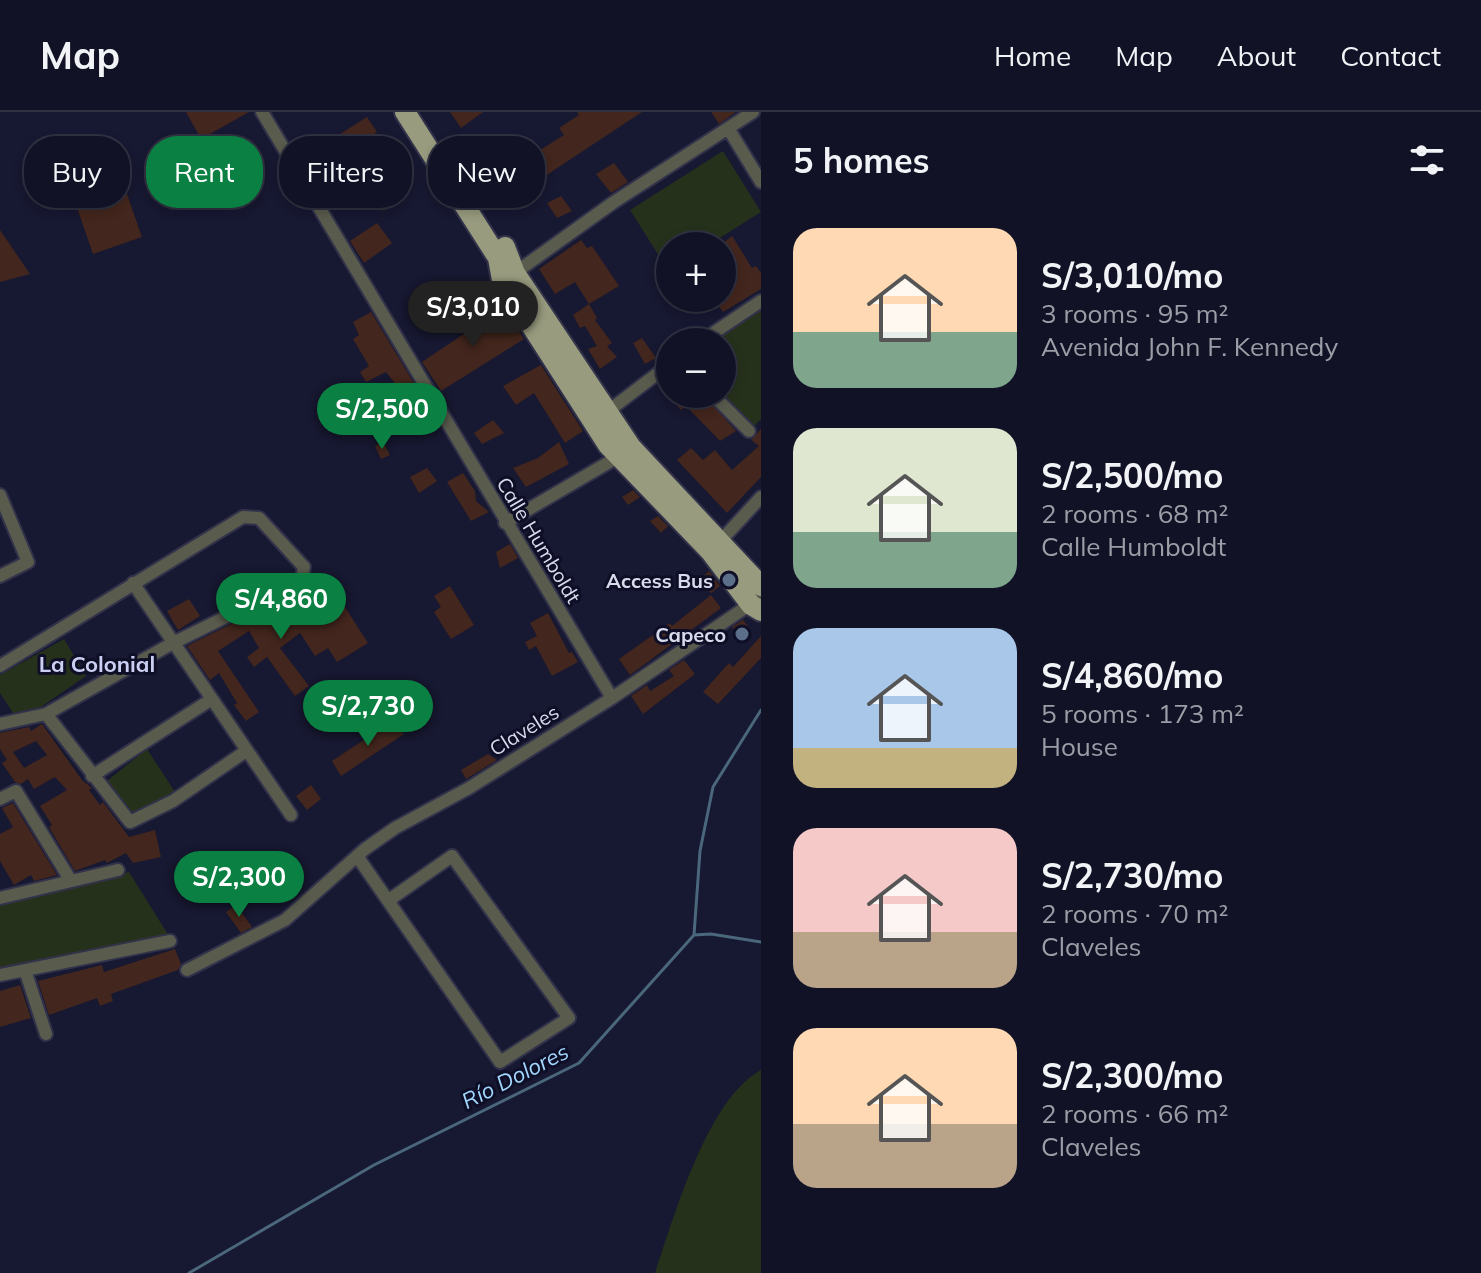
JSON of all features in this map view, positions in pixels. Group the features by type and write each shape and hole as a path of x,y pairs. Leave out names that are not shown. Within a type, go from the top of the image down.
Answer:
{"main road":[{"path":"415,114 470,202 508,252 508,276 600,417 626,452 716,546 761,586"},
{"path":"716,546 758,604"}],"street":[{"name":"Calle Humboldt","path":"262,112 612,698"},
{"path":"508,276 614,202 753,112"},
{"path":"728,128 761,182"},
{"path":"721,328 761,301"},
{"path":"600,417 656,375"},
{"path":"726,408 749,431"},
{"path":"505,523 626,452"},
{"path":"0,495 28,562 0,576"},
{"path":"716,546 761,497"},
{"path":"0,666 133,583 251,516 259,518 304,567 302,578 295,583 173,643 46,714 4,723 0,707"},
{"path":"133,583 291,815"},
{"name":"Claveles","path":"187,970 285,920 357,856 395,828 469,788 758,604"},
{"path":"92,776 212,699"},
{"path":"46,714 126,820 135,821 173,801 246,751"},
{"path":"0,799 16,791 71,881"},
{"path":"357,856 500,1062 569,1018 452,856 389,900"},
{"path":"0,898 118,870"},
{"path":"0,975 170,941"},
{"path":"25,970 46,1034"}],"green space":[{"path":"723,151 761,212 729,232 656,232 656,251 630,210"},
{"path":"761,310 761,419 752,428 735,408 734,328"},
{"path":"64,639 86,676 41,707 13,713 0,693 0,675"},
{"path":"147,749 175,792 129,814 107,781"},
{"path":"129,872 169,936 0,970 0,902"},
{"path":"761,1070 761,1273 655,1273 683,1192 709,1132 724,1106 742,1085"}],"building":[{"path":"186,112 249,112 206,136 199,136"},
{"path":"450,112 483,112 461,128"},
{"path":"577,112 642,112 545,176 545,147 564,135 559,128 579,115"},
{"path":"711,112 736,112 719,124"},
{"path":"367,117 377,132 371,136 337,136"},
{"path":"614,163 628,182 611,193 596,174"},
{"path":"561,196 572,211 557,218 547,203"},
{"path":"130,203 142,237 93,254 77,208 130,208"},
{"path":"377,223 392,243 364,263 350,241"},
{"path":"0,230 30,274 0,282"},
{"path":"581,240 587,248 592,246 619,286 589,304 575,282 555,294 539,269"},
{"path":"736,242 752,268 756,266 761,273 761,289 736,304"},
{"path":"589,304 597,318 595,320 612,343 607,346 617,357 600,369 588,349 597,346 585,326 580,328 573,315"},
{"path":"504,307 524,339 441,391 422,362"},
{"path":"371,312 429,408 420,416 416,411 410,415 397,395 402,392 386,372 366,382 360,372 369,366 353,339 359,335 353,322"},
{"path":"642,338 656,358 645,364 633,343"},
{"path":"541,365 583,431 565,443 534,393 516,405 503,386"},
{"path":"688,408 715,408 736,431 720,441"},
{"path":"493,420 504,433 482,444 474,433"},
{"path":"761,429 761,477 727,513 677,460 691,448 703,460 715,450 732,470 759,446 751,440"},
{"path":"383,442 390,455 381,459 375,446"},
{"path":"559,442 569,464 526,487 513,468 538,458"},
{"path":"427,468 437,481 419,493 410,477"},
{"path":"463,473 475,491 476,501 489,512 471,521 447,482"},
{"path":"633,490 640,497 628,505 622,497"},
{"path":"658,516 668,526 661,533 650,521"},
{"path":"510,544 518,558 500,568 496,552"},
{"path":"709,571 720,586 711,593 704,586 710,583 703,577"},
{"path":"450,586 474,625 451,639 434,612 441,607 434,596"},
{"path":"302,589 313,607 336,593 368,643 337,662 328,648 315,656 300,633 280,648 309,686 295,696 267,657 254,667 247,657 259,648 249,631 218,651 259,712 246,721 234,705 237,703 219,673 210,680 187,646"},
{"path":"711,595 721,608 630,675 619,659 670,623 672,626"},
{"path":"189,599 200,616 178,630 167,611"},
{"path":"548,613 569,653 572,652 578,662 552,676 536,646 529,650 525,642 537,636 530,623"},
{"path":"743,620 750,629 739,637 732,627"},
{"path":"761,636 761,658 718,704 703,692 729,663 733,667"},
{"path":"684,660 695,674 643,714 631,696 647,685 650,691 674,676 669,670"},
{"path":"394,720 404,734 341,776 332,761"},
{"path":"42,724 82,780 92,788 89,790 100,805 103,802 129,837 155,830 161,857 133,863 126,853 107,863 105,860 75,871 40,806 67,790 55,777 34,789 28,779 21,784 15,782 2,763 7,760 0,749 0,733 29,727 31,731","holes":["36,741 47,755 24,768 13,752"]},
{"path":"488,754 497,760 466,779 461,770"},
{"path":"311,785 321,799 307,810 296,796"},
{"path":"13,803 57,875 34,881 31,875 14,885 0,861 0,834 13,827 2,808"},
{"path":"236,905 252,927 241,933 226,912"},
{"path":"175,949 181,964 178,970 111,994 113,1001 100,1006 97,998 49,1015 38,981 102,965 104,972"},
{"path":"20,985 31,1018 0,1027 0,991"}],"waterway":[{"name":"Río Dolores","path":"189,1273 374,1165 579,1063 694,935 700,851 713,787 761,710"},
{"path":"694,935 711,934 761,942"}],"place":[{"name":"Access Bus","path":"729,580"},
{"name":"Capeco","path":"742,634"}],"district":[{"name":"La Colonial","path":"97,664"}]}
